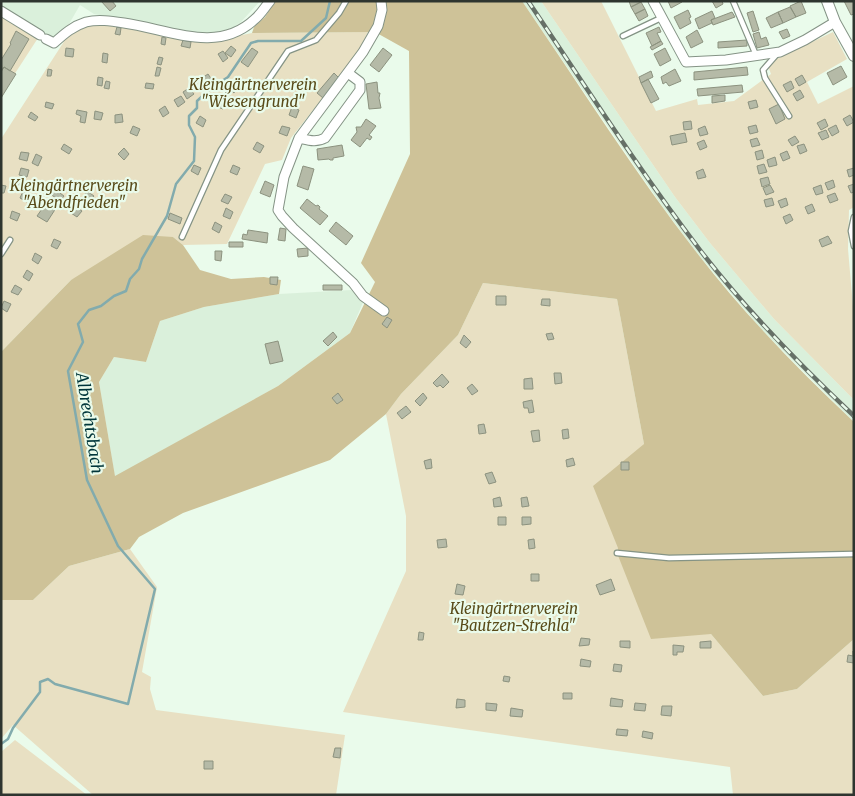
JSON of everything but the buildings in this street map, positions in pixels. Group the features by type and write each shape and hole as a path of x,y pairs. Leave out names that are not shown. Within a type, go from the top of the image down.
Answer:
{"street":[{"path":"1,11 54,43 74,27 86,22 102,20 128,23 197,38 218,38 246,27 256,19 270,1"},
{"path":"381,1 382,10 378,26 363,52 299,138 284,177 278,210 293,228 353,283 363,296 384,311"},
{"path":"653,1 686,62 726,60 780,52 835,22"},
{"path":"827,1 835,22 854,56"},
{"path":"299,138 320,141 325,138 360,90 360,82 348,73"}],"lane":[{"path":"182,237 221,150 288,51 316,40 339,13 346,1"},
{"path":"733,1 756,55"},
{"path":"623,36 661,18"},
{"path":"780,52 768,62 763,70 765,78 789,116"},
{"path":"854,217 851,231 854,246"},
{"path":"1,254 10,240"},
{"path":"617,553 669,558 854,554"}],"shaded area":[{"path":"1,1 260,1 241,22 232,28 214,33 199,33 94,14 80,5 69,24 55,39 50,38 1,7"},
{"path":"275,1 522,1 629,160 715,276 772,340 854,422 854,639 797,689 763,696 711,634 651,639 593,486 644,444 617,299 483,283 458,335 401,394 386,414 330,460 183,513 139,537 130,549 69,566 33,600 1,600 1,352 71,280 143,235 173,237 183,245 200,270 231,279 264,277 281,280 279,294 204,307 160,321 146,362 114,357 99,382 115,476 278,386 350,333 375,282 361,263 410,154 409,51 375,32 252,33 254,27 265,17"},
{"path":"522,1 541,1 675,197 710,243 774,319 854,400 854,422 761,329 697,253 662,206"},
{"path":"351,290 364,300 350,333 278,386 115,477 99,382 114,357 146,362 160,321 204,307 279,294"}],"green space":[{"path":"541,1 601,1 656,111 697,99 698,105 734,101 771,74 768,66 772,61 833,32 847,59 807,82 818,104 854,86 854,207 849,210 848,249 854,318 854,400 774,319 710,243 675,197"},
{"path":"1,16 38,38 1,95"},
{"path":"102,23 218,40 252,33 368,32 360,49 291,138 282,160 265,164 227,244 183,245 173,237 71,280 1,352 1,139 65,40 82,28"},
{"name":"Kleingärtnerverein \"Bautzen-Strehla\"","path":"483,283 617,299 644,444 617,553 711,634 763,696 797,689 854,639 854,795 733,795 730,767 343,712 406,571 406,516 386,414 401,394 458,335"},
{"path":"130,549 157,587 142,672 151,677 150,689 156,710 345,735 336,795 93,795 13,725 1,739 1,600 33,600 69,566"},
{"path":"15,740 87,795 1,795 1,752"}],"waterway":[{"name":"Albrechtsbach","path":"1,744 8,739 13,728 40,692 40,682 48,679 55,684 128,704 155,589 118,546 87,480 68,371 83,342 78,324 89,310 101,306 114,296 126,291 130,279 139,269 142,259 167,216 176,184 194,161 195,137 189,125 189,116 197,108 197,101 211,88 228,77 251,43 258,41 301,41 326,18 330,1"}],"railway":[{"path":"528,1 634,158 700,250 774,336 854,416"}],"park label":[{"name":"Kleingärtnerverein \"Wiesengrund\"","path":"253,92"},
{"name":"Kleingärtnerverein \"Abendfrieden\"","path":"74,194"}]}
